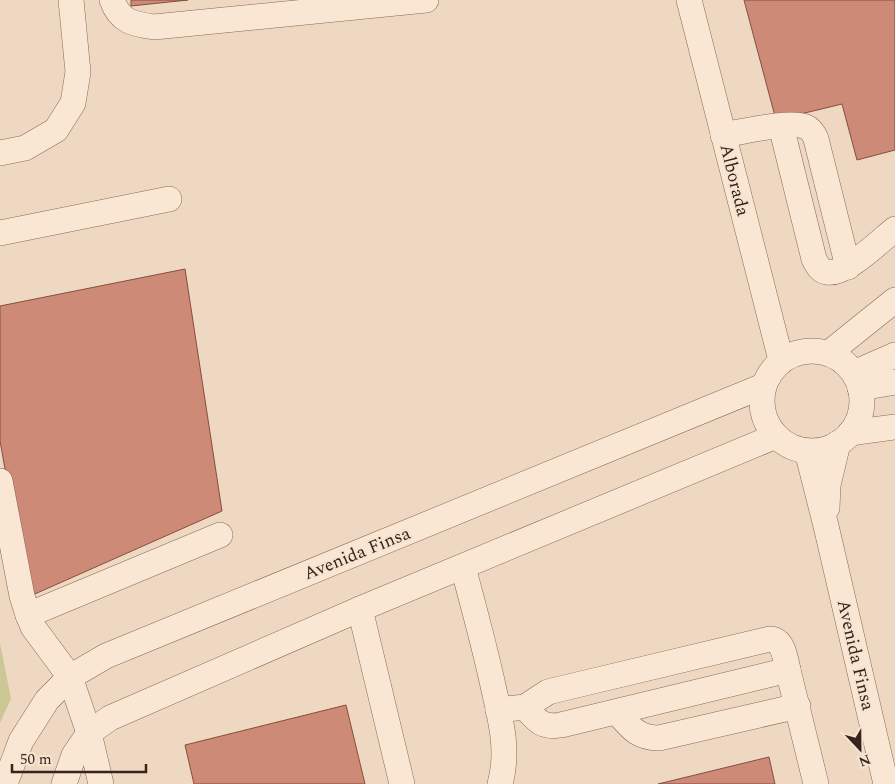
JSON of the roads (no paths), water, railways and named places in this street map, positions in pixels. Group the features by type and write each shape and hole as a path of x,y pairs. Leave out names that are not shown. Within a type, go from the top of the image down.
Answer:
{"street":[{"path":"0,153 26,148 56,130 73,103 78,72 71,0"},
{"path":"112,0 116,10 131,24 154,27 426,0"},
{"name":"Alborada","path":"689,0 781,360"},
{"path":"723,135 798,125 806,126 812,131 816,139 848,267 895,229"},
{"path":"0,233 168,199"},
{"path":"829,353 895,300"},
{"path":"844,438 858,419 862,403 857,380 843,361 829,353 812,350 796,353 781,360 770,372 763,386 761,402 765,421 776,436 785,443 807,451 823,449 844,438 895,427"},
{"path":"857,380 895,355"},
{"path":"857,380 895,382"},
{"name":"Avenida Finsa","path":"6,784 21,741 47,700 70,676 106,656 763,386"},
{"path":"64,784 74,755 89,733 110,718 360,609 776,436"},
{"name":"Avenida Finsa","path":"826,526 828,485 844,438"},
{"name":"Avenida Finsa","path":"807,451 886,784"},
{"path":"0,481 22,596 28,615 33,627 70,676 89,733 101,784"},
{"path":"28,615 220,535"},
{"path":"463,567 484,643 503,736 505,757 500,784"},
{"path":"360,609 402,784"},
{"path":"498,710 525,707 544,695 560,689 775,639 782,647 816,784"},
{"path":"525,707 543,725 551,726 617,712 788,670"},
{"path":"617,712 640,735 648,738 659,738 798,706"}]}
